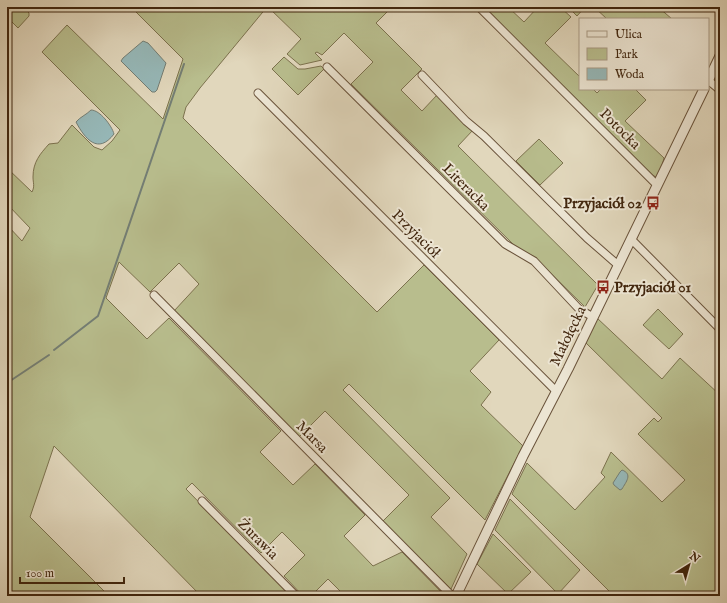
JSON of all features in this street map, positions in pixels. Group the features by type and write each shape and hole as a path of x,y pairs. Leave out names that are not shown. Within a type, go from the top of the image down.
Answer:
{"street":[{"name":"Potocka","path":"479,7 657,185"},
{"path":"709,78 720,56"},
{"name":"Literacka","path":"327,67 505,244 534,261 579,309 593,317"},
{"path":"422,75 466,121 484,136 587,238 618,265"},
{"path":"709,81 720,90"},
{"name":"Małołęcka","path":"456,596 523,456 593,317 704,90"},
{"name":"Przyjaciół","path":"258,93 556,391"},
{"path":"631,239 720,330"},
{"name":"Marsa","path":"154,295 452,596"},
{"name":"Żurawia","path":"202,501 296,596"}],"green space":[{"path":"7,7 23,7 29,13 29,16 18,28 7,17"},
{"path":"131,7 267,7 200,88 186,107 183,118 377,312 424,265 499,340 470,371 491,392 481,405 523,446 485,520 349,384 343,390 450,498 431,517 467,554 451,589 383,521 409,495 325,411 299,437 174,311 199,284 179,263 150,292 119,262 106,298 147,339 169,318 281,431 260,452 293,485 315,464 365,515 344,536 373,566 402,552 445,596 345,596 328,579 311,596 303,596 284,576 305,555 282,532 261,553 192,483 186,489 291,596 201,596 54,446 30,517 109,596 7,596 7,225 22,241 30,228 7,204 7,168 32,192 34,186 33,172 38,159 49,144 58,143 72,125 94,147 102,150 112,141 120,130 42,52 67,25 163,119 183,59"},
{"path":"268,7 392,7 376,23 422,69 401,90 422,111 437,95 473,130 458,146 598,285 585,307 533,256 518,249 351,84 373,62 344,33 322,55 317,52 315,53 322,60 300,65 287,54 301,39"},
{"path":"483,7 508,7 524,22 538,7 560,7 571,17 545,43 579,76 579,90 594,90 597,93 600,90 636,90 646,100 625,121 664,158 661,170 656,177 646,172"},
{"path":"568,7 585,7 577,16"},
{"path":"594,7 658,7 671,18 606,18"},
{"path":"284,57 298,69 321,66 324,69 298,95 272,69"},
{"path":"539,139 563,163 540,185 516,161"},
{"path":"658,309 683,334 669,349 643,325"},
{"path":"597,318 662,379 680,358 720,395 720,596 614,596 512,494 527,463 575,510 605,477 601,473 611,452 662,502 685,480 638,434 654,418 658,422 662,418 584,341"},
{"path":"510,499 580,570 558,594 495,530"},
{"path":"493,534 531,572 508,594 477,564"}],"water":[{"path":"143,41 148,43 166,63 155,92 152,92 121,61"},
{"path":"91,110 102,115 111,127 114,134 103,143 97,144 88,139 83,134 76,122"},
{"path":"622,470 627,474 628,478 620,490 613,483"}],"waterway":[{"path":"54,350 98,316 184,64"},
{"path":"7,383 49,355"}],"place":[{"name":"Przyjaciół 02","path":"653,203"},
{"name":"Przyjaciół 01","path":"603,287"}]}
